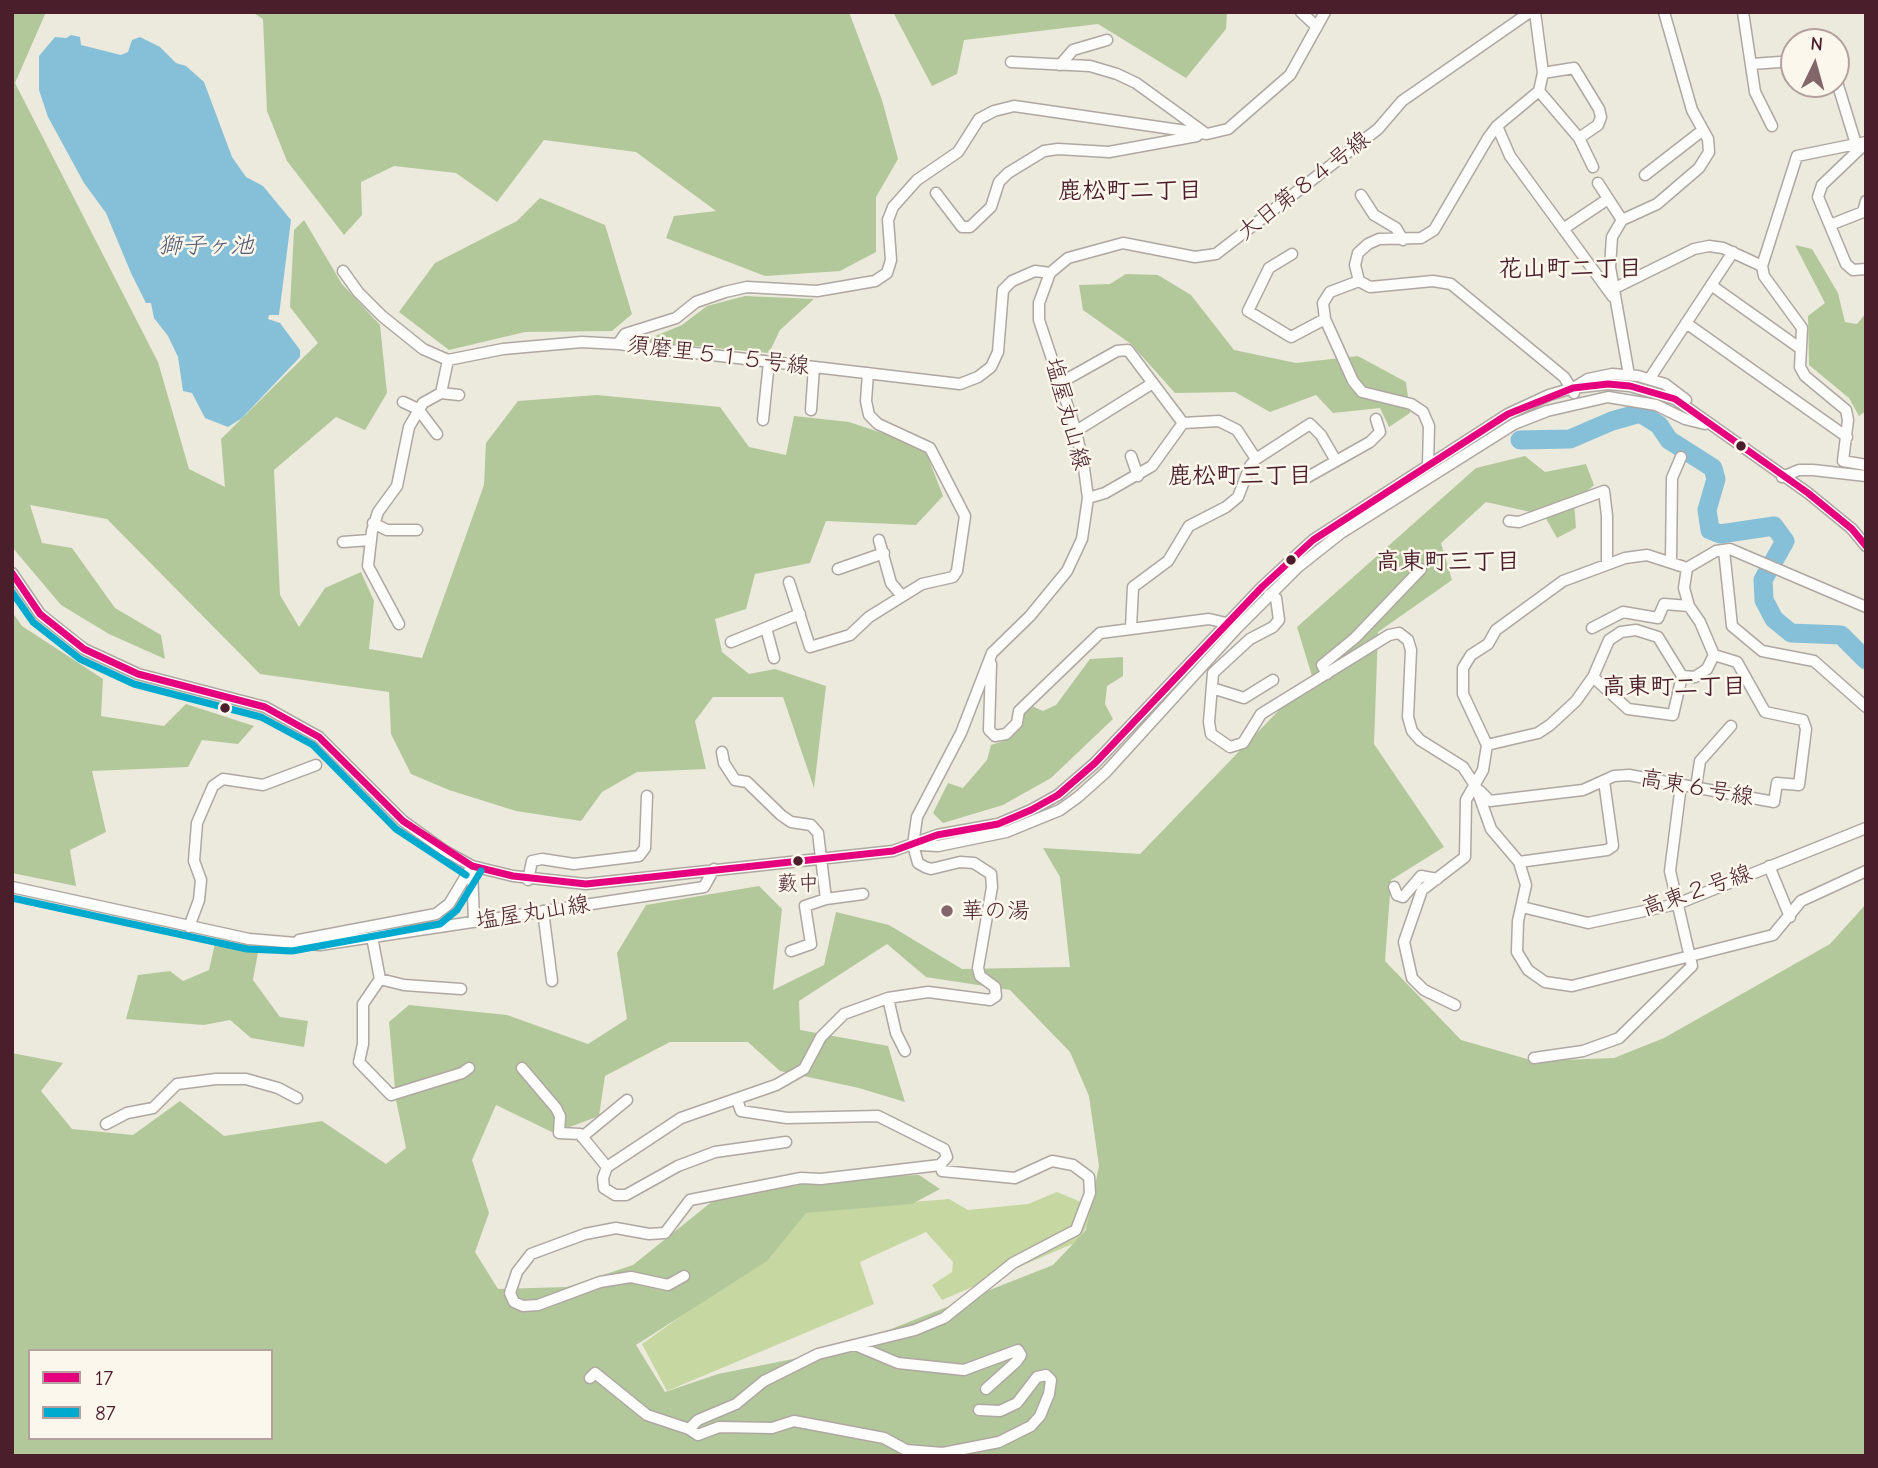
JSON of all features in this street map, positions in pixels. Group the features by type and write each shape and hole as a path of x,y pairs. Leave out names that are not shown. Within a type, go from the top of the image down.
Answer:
{"street":[{"path":"1301,12 1317,27"},
{"path":"936,193 962,227 970,227 991,207 999,182 1007,173 1044,151 1058,149 1110,152 1228,129 1290,75 1325,12"},
{"path":"1533,12 1544,73 1539,91 1497,126 1434,230 1421,238 1379,239 1358,253 1355,265 1359,281 1370,287 1433,281 1451,284 1564,377 1573,388 1577,402"},
{"name":"大日第８４号線","path":"1050,273 1068,258 1123,243 1195,257 1216,254 1378,129 1402,101 1533,12"},
{"path":"1629,375 1610,267 1612,237 1622,220 1657,204 1699,169 1709,152 1708,139 1692,110 1664,12"},
{"path":"1743,12 1755,92 1772,126"},
{"path":"1060,65 1073,50 1107,40"},
{"path":"1011,62 1090,66 1136,83 1207,134"},
{"path":"1752,64 1780,62"},
{"path":"1544,73 1574,68 1599,109 1601,117 1598,125 1579,138"},
{"path":"1539,91 1579,138 1593,167"},
{"path":"1844,98 1862,143"},
{"path":"618,344 625,334 676,318 696,302 747,287 817,291 875,281 887,273 891,260 888,220 893,207 917,180 958,152 979,119 994,111 1014,106 1207,134"},
{"path":"1497,126 1510,156 1614,294"},
{"path":"1645,175 1703,130"},
{"path":"1862,143 1797,156 1762,266 1765,276 1802,328 1800,367 1805,376 1846,410 1843,461 1866,465"},
{"path":"1862,143 1822,185 1818,197 1846,264 1853,270 1866,269"},
{"path":"1598,183 1622,220"},
{"path":"1361,195 1374,215 1396,228 1403,240"},
{"path":"1563,229 1608,198"},
{"path":"1830,225 1863,212 1866,201"},
{"path":"1614,294 1694,249 1709,246 1733,252 1762,266"},
{"path":"1650,378 1733,252"},
{"path":"1292,254 1269,268 1248,311 1291,337 1325,319"},
{"path":"343,271 358,292 382,316 423,349 447,360 441,393"},
{"name":"須磨里５１５号線","path":"447,360 503,349 582,342 960,384 978,377 991,367 998,352 1003,290 1012,281 1035,271 1050,273"},
{"name":"塩屋丸山線","path":"913,845 917,817 961,733 992,653 1030,616 1067,571 1082,539 1088,498 1076,431 1040,320 1039,303 1050,273"},
{"path":"1359,281 1330,292 1323,303 1325,319 1353,382 1362,392 1411,404 1423,412 1429,426 1428,465"},
{"path":"1711,285 1801,349"},
{"path":"1686,323 1846,437"},
{"path":"1060,383 1117,351 1128,350 1183,423"},
{"path":"764,420 769,362"},
{"path":"811,410 814,367"},
{"path":"789,582 810,647 850,635 869,617 922,584 953,577 957,571 965,516 930,448 878,424 869,415 866,401 868,373"},
{"path":"1573,388 1588,379 1612,374 1650,378 1679,394 1707,425 1808,493 1852,529 1866,546"},
{"path":"1076,431 1153,383"},
{"path":"913,845 937,835 989,826 1015,818 1058,795 1095,763 1226,623 1313,540 1508,414 1549,395 1573,388 1608,384 1646,388 1693,409"},
{"path":"400,624 379,583 364,565 373,523 397,486 404,439 418,409 441,393 459,396"},
{"path":"12,573 40,614 84,649 138,674 265,707 319,737 403,821 472,866 528,880 593,884 714,869 822,861 913,845 938,846 1006,832 1059,810 1078,797 1106,772 1269,595 1341,533 1502,432 1547,411 1608,397 1630,398 1656,405 1685,419 1707,425"},
{"path":"403,402 418,409 437,434"},
{"path":"1306,478 1370,442 1380,432 1376,419"},
{"path":"1183,423 1219,421 1237,430 1256,459"},
{"path":"1088,498 1138,476 1166,450 1183,423"},
{"path":"1130,627 1133,587 1168,561 1189,526 1226,507 1238,497 1250,466 1256,459 1310,424 1321,435 1336,461"},
{"path":"1130,456 1138,476"},
{"path":"1671,562 1672,478 1681,457"},
{"path":"1782,477 1799,470 1866,476"},
{"path":"1508,521 1518,522 1604,491 1607,564"},
{"path":"373,523 387,530 417,530"},
{"path":"343,542 370,540"},
{"path":"879,540 891,583 902,596"},
{"path":"1728,550 1732,626 1762,651 1814,661 1866,707"},
{"path":"1455,1004 1424,990 1412,978 1404,942 1418,897 1465,858 1466,800 1476,787 1487,745 1462,694 1463,668 1471,655 1488,645 1496,630 1563,581 1607,564 1647,555 1687,568 1728,550 1866,607"},
{"path":"838,569 884,553"},
{"path":"1682,676 1695,677 1707,670 1714,655 1689,606 1684,588 1687,568"},
{"path":"1328,674 1322,665 1356,638 1422,569"},
{"path":"1269,595 1276,598 1279,620 1273,628 1250,639 1213,673 1209,722 1211,734 1230,747 1243,743 1261,714 1389,635 1399,633 1408,640 1411,650 1408,717 1412,731 1420,740 1463,767 1476,787 1491,829 1518,862 1526,885 1517,952 1528,970 1545,982 1572,986 1773,935 1801,901 1866,871"},
{"path":"1592,628 1623,612 1658,618 1664,604 1689,606"},
{"path":"731,642 800,614"},
{"path":"992,653 989,730 995,736 1006,734 1017,723 1019,711 1100,633 1130,627 1209,619 1226,623"},
{"path":"766,628 775,658"},
{"path":"1487,745 1538,733 1550,726 1576,701 1593,677 1609,640 1621,632 1636,630 1658,638 1682,676 1673,715 1628,709 1593,677"},
{"name":"高東６号線","path":"1476,787 1490,801 1583,790 1614,776 1629,775 1774,802 1777,782 1799,785 1806,729 1802,720 1765,712 1737,662 1714,655"},
{"path":"1212,688 1244,698 1273,680"},
{"path":"1696,787 1700,761 1731,726"},
{"path":"722,752 724,764 735,780 747,782 791,822 811,825 818,833 826,899"},
{"path":"189,927 199,900 201,880 194,861 197,823 213,786 223,779 263,785 316,765"},
{"path":"1518,862 1607,850 1613,846 1605,781"},
{"path":"1534,1058 1583,1051 1619,1038 1692,966 1670,871 1681,785"},
{"path":"528,880 532,861 542,859 574,864 639,856 645,848 648,796"},
{"name":"高東２号線","path":"1522,907 1588,923 1677,904 1866,828"},
{"path":"786,1142 715,1152 678,1166 626,1195 615,1195 604,1188 603,1178 607,1167 681,1118 776,1085 804,1069 821,1037 844,1014 888,998 928,992 990,1000 996,996 995,987 979,976 978,968 992,887 990,874 974,863 960,862 931,869 925,867 918,863 913,845"},
{"path":"472,866 474,922"},
{"path":"291,942 436,914 449,904 472,866"},
{"path":"1769,866 1790,917"},
{"name":"塩屋丸山線","path":"12,887 249,939 320,945 705,887 714,869"},
{"path":"1394,887 1393,891 1403,897 1421,876 1437,879"},
{"path":"790,951 811,944 804,905 863,894"},
{"path":"543,911 552,981"},
{"path":"372,937 380,979 363,1004 363,1044 359,1062 391,1094 469,1068"},
{"path":"380,979 404,985 461,989"},
{"path":"888,998 896,1033 905,1051"},
{"path":"522,1068 539,1077 560,1116 559,1133 580,1134 607,1167"},
{"path":"106,1124 127,1113 153,1108 177,1084 246,1079 278,1088 298,1098"},
{"path":"582,1137 627,1100"},
{"path":"684,1276 668,1285 631,1277 600,1282 538,1305 523,1306 514,1302 510,1293 517,1272 531,1254 585,1234 616,1228 649,1234 665,1233 690,1200 801,1178 821,1179 940,1165 947,1157 944,1149 878,1116 787,1118 741,1111 737,1100"},
{"path":"689,1429 698,1420 736,1404 775,1376 818,1354 915,1330 944,1318 1013,1263 1076,1230 1090,1193 1089,1177 1073,1166 1052,1161 1040,1164 1015,1178 942,1171 940,1165"},
{"path":"856,1345 898,1363 964,1370 1018,1350 1021,1355 1016,1362 986,1389"},
{"path":"590,1378 596,1373 648,1415 689,1429 698,1435 719,1427 772,1428 794,1420 884,1438 906,1450 942,1454 999,1442 1031,1426 1040,1416 1049,1394 1051,1380 1046,1375 1037,1377 1017,1403 1000,1411 979,1410"}],"green space":[{"path":"12,12 46,12 15,83 158,362 189,469 225,487 221,439 318,343 290,307 294,230 304,220 342,284 380,325 387,393 365,430 336,417 274,470 280,595 299,627 325,588 361,572 374,601 369,649 422,658 484,485 486,443 518,401 597,395 720,407 749,447 786,455 794,416 849,422 924,447 943,496 916,525 826,521 810,563 755,574 746,609 715,619 722,652 749,674 775,669 826,686 814,788 783,697 713,697 695,721 706,769 637,772 602,792 581,821 516,811 449,790 411,774 391,734 389,692 260,674 107,519 30,505 42,543 72,548 115,608 161,635 165,659 109,634 61,605 12,547"},
{"path":"252,12 849,12 882,100 898,159 876,197 876,252 840,271 765,276 666,238 674,216 716,211 636,152 544,140 497,202 456,173 394,166 361,182 362,215 344,235 287,161 267,111 263,19"},
{"path":"893,12 1227,12 1226,29 1186,78 1098,24 964,40 957,74 932,86"},
{"path":"540,198 605,225 632,314 612,331 525,332 449,350 399,312 435,263 517,221"},
{"path":"1795,245 1812,249 1838,293 1845,322 1857,324 1866,313 1866,411 1859,416 1849,398 1809,365 1808,316 1825,303"},
{"path":"1126,274 1158,275 1191,295 1234,350 1296,363 1358,356 1406,382 1410,413 1389,427 1380,408 1333,413 1316,395 1270,412 1235,392 1175,393 1131,344 1083,310 1079,285 1110,284"},
{"path":"745,296 814,299 780,330 769,353 643,341 682,325 707,306"},
{"path":"1525,456 1545,472 1586,464 1594,485 1574,502 1576,528 1557,538 1544,515 1486,502 1441,543 1452,580 1378,632 1374,744 1444,847 1391,880 1385,961 1461,1040 1534,1061 1614,1058 1664,1038 1830,944 1866,904 1866,1456 12,1456 12,1053 63,1063 41,1091 72,1129 133,1135 180,1101 224,1136 322,1121 386,1164 406,1148 396,1100 389,1022 409,1005 507,1015 588,1044 627,1019 617,953 646,905 759,886 782,909 773,990 824,965 836,912 889,925 962,969 1070,967 1060,877 1043,848 1140,854 1312,676 1297,627 1476,468","holes":["887,944 926,977 1010,990 1070,1052 1089,1096 1099,1166 1086,1230 1053,1265 838,1350 718,1374 665,1392 636,1345 767,1261 806,1213 912,1204 940,1189 919,1175 801,1179 719,1196 633,1265 567,1287 498,1289 475,1252 489,1213 472,1160 496,1105 554,1133 599,1116 605,1076 670,1042 748,1042 780,1071 859,1088 905,1102 888,1046 800,1030 799,1001"]},
{"path":"12,612 22,626 103,679 101,716 164,726 186,704 254,726 238,744 202,740 188,767 92,771 106,832 70,850 76,886 12,873"},
{"path":"1123,657 1123,676 1107,686 1105,704 1113,719 1051,778 1003,805 943,823 933,813 948,783 963,788 987,760 991,745 1007,740 1021,724 1021,714 1030,705 1043,711 1056,705 1090,659"},
{"path":"216,939 259,947 253,980 280,1017 308,1021 304,1047 251,1038 230,1020 204,1025 126,1019 138,975 170,971 183,981 209,970"},
{"path":"1057,1192 1098,1209 1077,1242 942,1300 932,1285 952,1272 953,1262 926,1232 860,1262 874,1304 667,1391 642,1344 765,1256 802,1211 949,1199 968,1210 1028,1204"}],"water":[{"name":"獅子ヶ池","path":"71,35 80,37 81,45 121,55 128,52 132,40 140,37 160,47 176,63 186,66 204,82 232,157 246,177 263,186 291,220 279,315 269,315 268,319 280,323 300,350 300,357 242,418 228,427 205,418 192,393 183,391 178,357 168,336 154,318 151,303 146,303 106,213 84,183 48,117 39,90 39,56 55,37 66,38"}],"waterway":[{"path":"1520,440 1570,439 1612,421 1640,413 1659,425 1669,440 1713,468 1716,479 1707,510 1710,530 1720,534 1774,526 1785,541 1763,580 1764,600 1774,619 1791,633 1841,635 1866,660"}],"transit line":[{"name":"17","path":"12,573 40,614 84,649 138,674 265,707 319,737 403,821 472,866 513,876 586,884 893,851 937,835 998,824 1031,810 1058,795 1095,763 1262,587 1313,540 1508,414 1573,388 1608,384 1630,386 1675,399 1808,493 1852,529 1866,546"},
{"name":"87","path":"12,592 33,622 80,659 134,684 261,717 313,745 396,829 466,875"},
{"name":"87","path":"12,898 247,949 292,951 440,924 457,910 481,871"}],"place":[{"name":"藪中","path":"798,861"},
{"name":"華の湯","path":"947,911"}],"district":[{"name":"鹿松町二丁目","path":"1130,191"},
{"name":"花山町二丁目","path":"1570,269"},
{"name":"鹿松町三丁目","path":"1240,476"},
{"name":"高東町三丁目","path":"1448,562"},
{"name":"高東町二丁目","path":"1674,687"}]}
